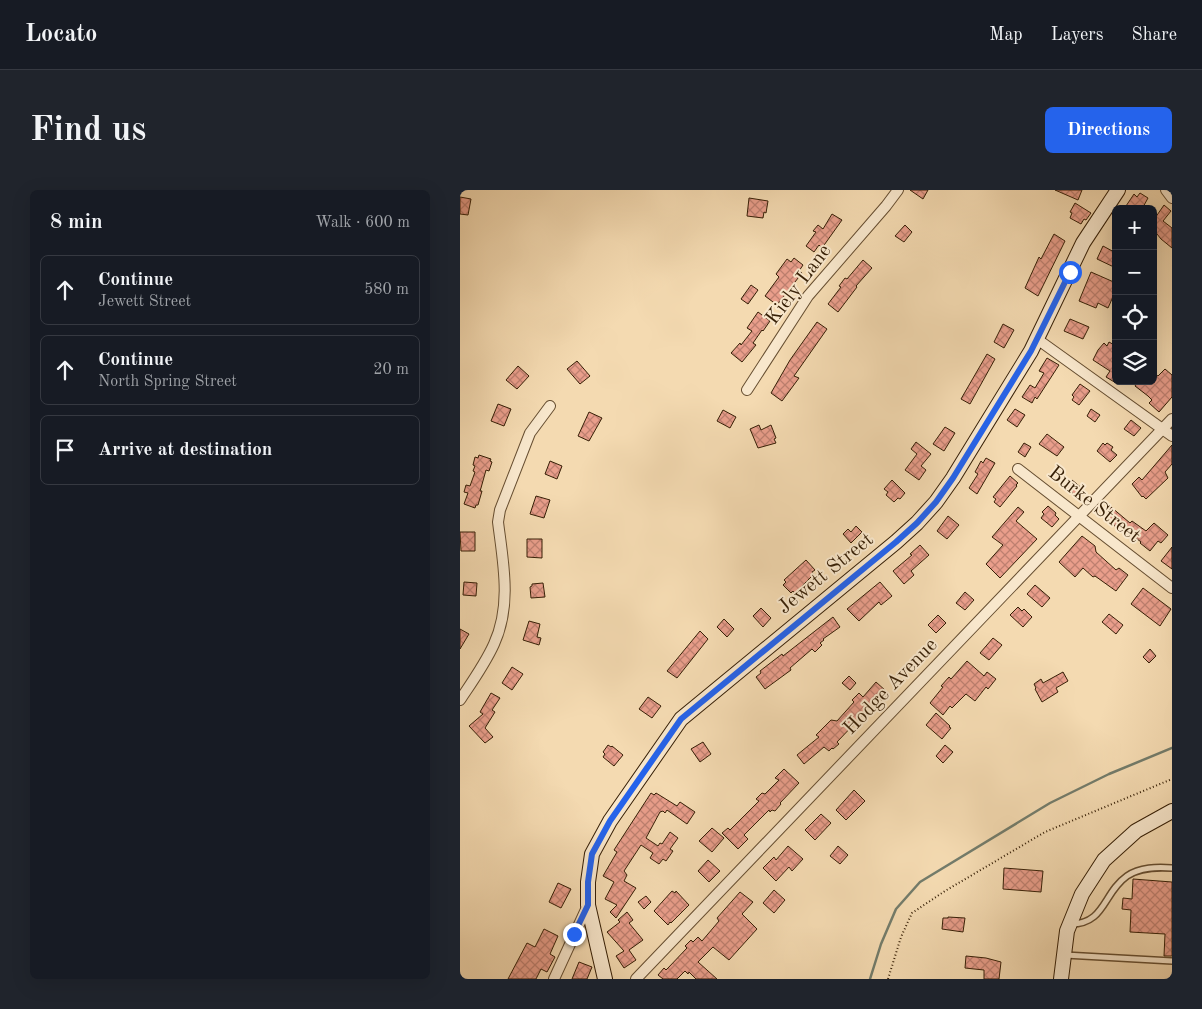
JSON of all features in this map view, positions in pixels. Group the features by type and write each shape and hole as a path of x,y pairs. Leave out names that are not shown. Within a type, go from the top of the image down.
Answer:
{"street":[{"name":"Kiely Lane","path":"747,390 808,296 898,190"},
{"name":"Jewett Street","path":"605,979 588,905 588,882 592,854 610,821 681,719 917,523 936,502 953,478 1038,339 1083,243 1118,190"},
{"path":"1166,190 1172,198"},
{"path":"1038,339 1172,436"},
{"path":"460,700 490,654 500,631 505,600 498,522 500,510 530,433 550,406"},
{"name":"Hodge Avenue","path":"636,979 1172,419"},
{"name":"Burke Street","path":"1018,469 1172,588"},
{"path":"1065,979 1064,956 1067,931 1082,894 1104,860 1136,831 1172,811"},
{"path":"554,979 588,905"}],"lane":[{"path":"1070,924 1082,924 1096,916 1117,884 1128,875 1142,869 1172,868"},
{"path":"1064,956 1172,961"}],"path":[{"path":"888,979 901,937 912,913 944,890 1045,832 1172,779"}],"building":[{"path":"910,190 928,190 923,199"},
{"path":"1055,190 1082,190 1078,200"},
{"path":"1140,193 1148,198 1144,205 1127,205 1134,194 1137,197"},
{"path":"460,197 471,199 468,215 460,214"},
{"path":"749,198 768,201 763,218 747,216"},
{"path":"1075,203 1091,213 1081,224 1070,218 1072,213 1070,212"},
{"path":"1164,205 1171,211 1163,221 1172,228 1172,248 1157,234 1157,215"},
{"path":"832,214 842,220 822,248 819,245 814,252 806,246 816,232 813,231 818,225 823,229"},
{"path":"905,225 912,232 904,242 895,236"},
{"path":"1054,234 1065,241 1038,296 1025,288 1039,257 1041,259"},
{"path":"1103,246 1112,251 1112,266 1097,259"},
{"path":"794,258 803,265 799,271 802,273 777,305 765,296 779,277 776,274 787,259 791,262"},
{"path":"863,260 872,268 856,286 838,312 828,304 841,287 839,286 845,278 847,279"},
{"path":"1091,272 1112,281 1112,299 1108,308 1098,303 1096,308 1079,301"},
{"path":"751,285 758,290 748,304 741,299"},
{"path":"758,312 770,321 753,343 756,345 742,362 731,353 740,343 741,345 752,331 747,328"},
{"path":"1070,319 1089,327 1083,339 1064,331"},
{"path":"817,322 827,329 794,376 799,378 782,401 771,393 790,360"},
{"path":"1003,324 1014,330 1004,348 994,342"},
{"path":"1109,342 1112,344 1112,381 1106,377 1110,371 1093,360 1104,343 1107,346"},
{"path":"987,354 995,359 970,404 961,399"},
{"path":"1047,358 1059,365 1037,399 1035,397 1032,403 1022,397 1030,385 1035,388 1044,373 1039,371"},
{"path":"577,361 590,376 580,384 567,369"},
{"path":"518,366 529,376 517,389 506,380"},
{"path":"1165,369 1172,375 1172,397 1159,412 1149,403 1152,400 1135,386 1157,385 1158,376"},
{"path":"1080,384 1090,391 1079,405 1072,400 1074,397 1072,395"},
{"path":"498,404 511,409 504,426 491,421"},
{"path":"1015,409 1025,415 1017,427 1007,420"},
{"path":"1091,409 1100,415 1095,422 1087,416"},
{"path":"723,410 736,417 730,428 717,421"},
{"path":"589,412 602,418 589,441 578,436"},
{"path":"1131,420 1141,428 1134,436 1124,429"},
{"path":"759,425 761,430 771,425 776,443 758,448 750,429"},
{"path":"945,427 955,433 944,451 933,444"},
{"path":"1047,434 1064,447 1057,456 1039,444"},
{"path":"916,442 931,454 921,466 926,470 919,480 905,470 917,454 911,449"},
{"path":"1024,443 1031,447 1025,457 1018,452"},
{"path":"1103,443 1113,447 1111,450 1117,455 1110,462 1097,451"},
{"path":"1172,445 1172,464 1165,472 1168,478 1146,499 1142,497 1132,484 1139,477 1142,480"},
{"path":"479,455 491,459 490,461 492,462 489,471 486,470 478,505 475,508 464,504 468,493 464,492 466,485 470,486 475,472 473,471 475,466 473,465 475,457 478,458"},
{"path":"986,458 995,463 977,494 969,488 978,474 975,472 981,461 983,463"},
{"path":"550,461 562,466 557,479 545,474"},
{"path":"1010,476 1018,483 1000,507 994,502 996,499 993,497"},
{"path":"892,480 905,493 894,502 886,495 888,492 884,489"},
{"path":"1072,480 1084,490 1078,498 1066,487"},
{"path":"536,496 550,500 544,518 530,514"},
{"path":"1048,506 1056,513 1055,515 1059,519 1052,527 1041,518 1044,514 1042,512"},
{"path":"1018,507 1024,512 1016,521 1037,539 1000,578 986,564 1003,545 992,537"},
{"path":"1111,507 1130,523 1132,521 1146,531 1154,523 1168,535 1161,543 1158,541 1150,551 1118,524 1116,527 1104,517"},
{"path":"948,516 959,525 947,539 937,531"},
{"path":"856,526 862,532 851,543 843,534 848,529 851,532"},
{"path":"460,532 475,532 475,551 461,551"},
{"path":"1082,536 1095,546 1096,552 1116,570 1119,568 1128,575 1116,591 1095,576 1093,577 1083,568 1075,577 1059,562"},
{"path":"527,539 542,539 542,558 527,557"},
{"path":"920,545 929,555 911,571 914,575 904,584 893,571 912,555 910,554"},
{"path":"1172,547 1172,569 1161,561"},
{"path":"806,560 815,570 812,572 814,574 802,586 804,590 797,596 783,585 786,582 784,580"},
{"path":"464,582 477,583 476,596 463,595"},
{"path":"880,582 892,596 881,605 879,602 859,621 847,609"},
{"path":"543,583 545,597 531,598 530,587 532,584"},
{"path":"1035,585 1050,598 1042,607 1027,594"},
{"path":"1143,588 1171,609 1160,626 1131,604"},
{"path":"965,592 974,600 965,610 956,603"},
{"path":"1018,607 1022,611 1024,609 1032,617 1023,627 1010,615"},
{"path":"761,608 771,618 763,627 753,616"},
{"path":"1109,614 1123,625 1116,634 1102,622"},
{"path":"938,615 946,623 936,633 928,625"},
{"path":"833,617 840,627 823,639 820,643 822,645 815,652 812,649 790,668 791,670 765,689 756,677 761,673 760,671 782,654 783,656"},
{"path":"724,619 734,629 727,637 717,627"},
{"path":"529,621 540,624 537,637 541,638 539,645 523,640"},
{"path":"460,629 469,634 460,649"},
{"path":"700,631 708,639 677,678 667,671"},
{"path":"993,638 1002,645 989,660 980,653"},
{"path":"1150,649 1156,656 1149,663 1143,657"},
{"path":"967,661 984,676 987,672 996,679 988,689 986,687 975,701 966,694 952,708 950,706 943,715 930,703 943,687 941,686 949,677 951,679"},
{"path":"512,667 523,674 512,690 502,683"},
{"path":"1063,672 1068,681 1056,688 1058,692 1042,702 1034,684 1041,679 1043,683"},
{"path":"849,676 856,683 850,690 842,683"},
{"path":"876,682 886,691 887,695 882,700 878,699 837,742 839,744 833,749 829,751 824,747 804,764 797,755 819,737 816,735 831,720 837,721 854,702 852,700 859,693 863,697"},
{"path":"491,693 500,698 492,710 495,712 485,728 493,737 485,743 469,726 483,714 480,712"},
{"path":"648,697 661,706 652,718 639,709"},
{"path":"936,713 951,728 942,739 926,725"},
{"path":"703,742 711,754 700,762 691,749"},
{"path":"608,745 623,755 614,766 603,757 605,754 603,752"},
{"path":"945,745 953,752 943,763 936,756"},
{"path":"784,769 799,783 775,811 772,810 770,812 769,810 744,835 748,839 738,849 722,833 728,828 730,830 759,801 756,799 762,793 765,794 779,780 775,778"},
{"path":"854,790 865,801 846,820 836,810"},
{"path":"651,793 654,795 656,793 677,806 680,802 695,812 687,824 667,810 665,813 663,811 660,812 646,838 658,846 660,843 662,844 670,832 678,838 670,849 673,851 666,861 663,859 659,864 650,858 653,853 641,845 624,871 627,875 624,881 636,888 616,918 610,912 617,905 605,899 614,882 603,876 617,852 614,850"},
{"path":"821,814 831,823 815,840 805,830"},
{"path":"712,828 724,838 712,852 699,841"},
{"path":"788,846 803,859 792,871 789,867 776,881 763,868 774,857 776,860"},
{"path":"838,846 848,855 840,864 830,856"},
{"path":"708,860 720,871 709,882 698,871"},
{"path":"1004,868 1043,871 1041,892 1003,889"},
{"path":"1133,879 1172,882 1172,956 1164,956 1165,934 1130,932 1131,910 1122,909 1123,898 1132,899"},
{"path":"558,883 571,889 561,908 549,902"},
{"path":"774,890 785,900 774,913 763,903"},
{"path":"672,891 675,893 676,891 689,905 668,925 654,911"},
{"path":"740,892 753,902 742,914 757,929 729,960 713,947 698,962 717,979 696,979 689,972 688,974 685,971 677,979 663,979 658,975 664,968 666,970 687,948 685,946 691,940 693,942 698,937 702,941 719,921 717,918"},
{"path":"646,896 651,902 644,909 638,902"},
{"path":"627,912 633,920 629,923 643,940 629,950 636,960 624,968 616,956 624,951 607,932 620,922 618,920"},
{"path":"943,918 965,918 963,932 942,929"},
{"path":"544,929 558,936 550,954 555,957 547,972 541,969 536,979 508,979 527,943 535,947"},
{"path":"966,956 1001,962 999,979 984,979 984,970 965,968"},
{"path":"579,962 592,967 587,979 572,979"}],"waterway":[{"path":"870,979 881,944 896,909 920,882 1050,803 1109,774 1172,748"}],"route":[{"path":"574,934 588,905 588,882 592,854 610,821 681,719 896,542 936,502 953,478 1038,339 1070,272"}]}
